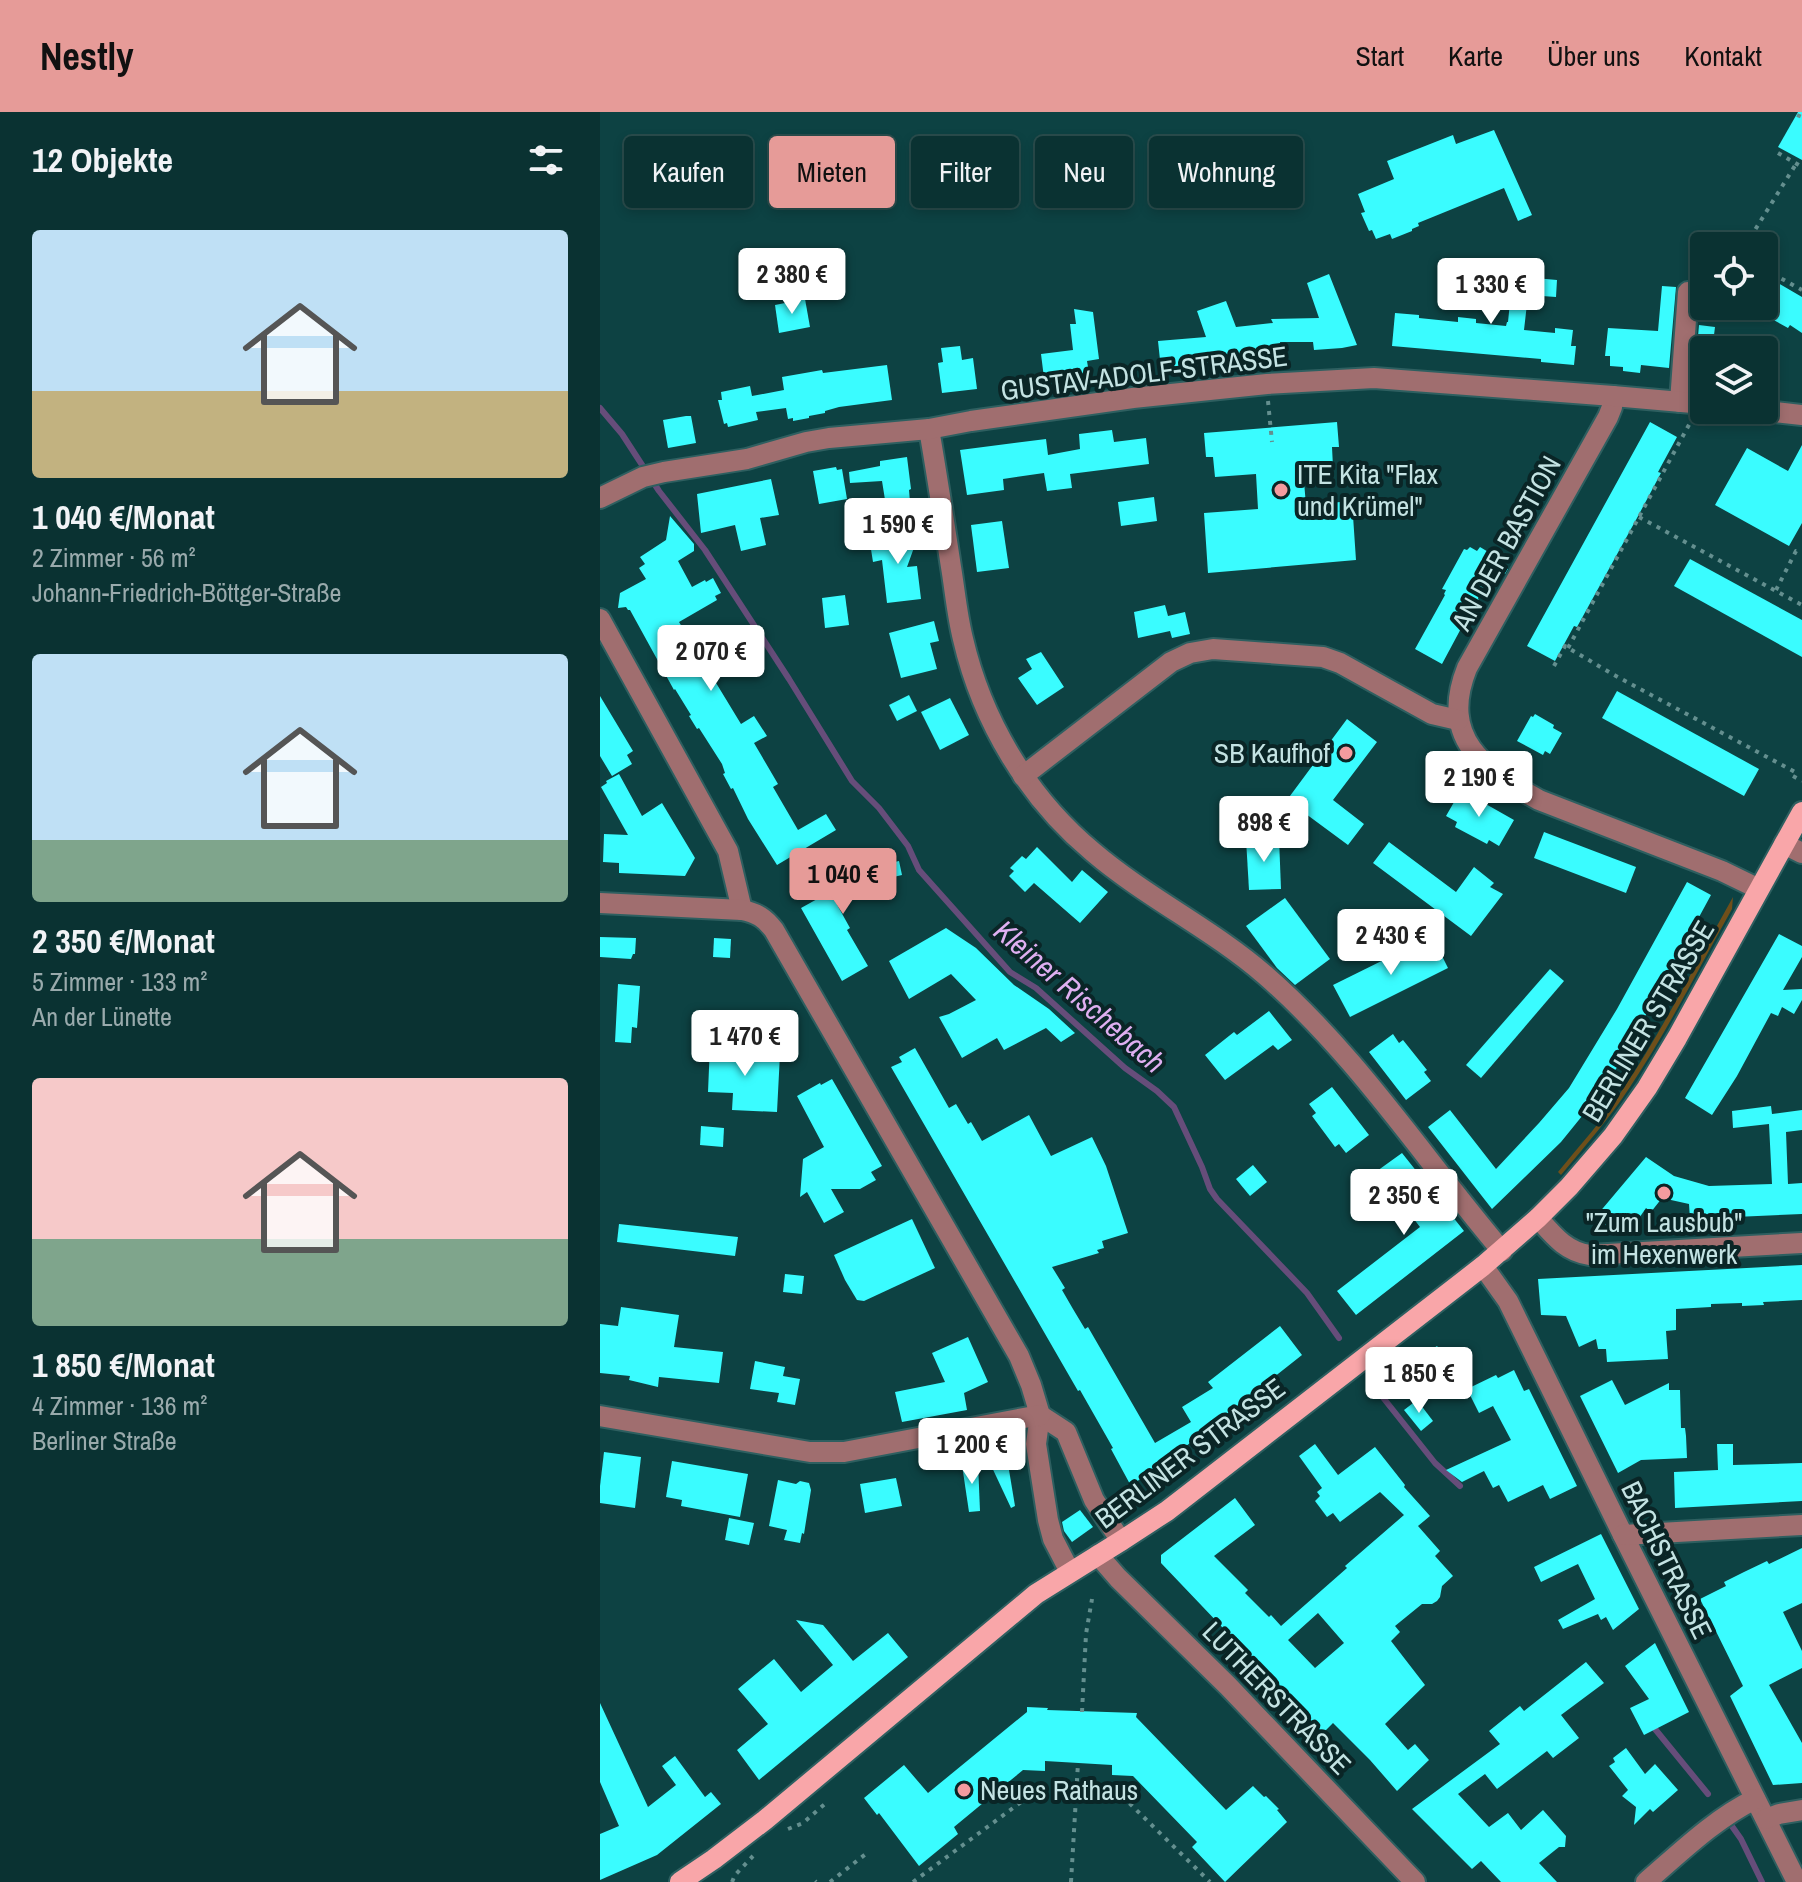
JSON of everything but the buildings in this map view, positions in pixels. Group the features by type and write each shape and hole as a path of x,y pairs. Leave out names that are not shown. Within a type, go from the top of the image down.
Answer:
{"main road":[{"name":"BERLINER STRASSE","path":"689,1880 1025,1602 1167,1511 1502,1251 1538,1218 1589,1165 1635,1105 1684,1025 1759,889 1793,848 1802,812"}],"street":[{"path":"1688,292 1690,336"},
{"name":"GUSTAV-ADOLF-STRASSE","path":"600,498 643,477 737,461 829,438 929,429 1133,398 1267,384 1374,378 1690,403"},
{"name":"AN DER BASTION","path":"1458,720 1460,686 1467,668 1608,417 1613,396"},
{"path":"1778,412 1802,415"},
{"path":"929,429 963,639 978,689 1004,747 1023,776 1048,810 1091,851 1135,886 1265,975 1311,1020 1350,1061 1502,1251"},
{"path":"600,619 728,851 742,910"},
{"path":"1023,776 1171,662 1190,653 1213,649 1323,657 1340,663 1432,714 1458,720 1465,739 1490,769 1539,800 1722,871 1759,889"},
{"path":"600,903 742,910 754,912 774,930 1019,1356 1040,1415 1036,1444 1048,1520 1053,1539 1070,1572"},
{"path":"1538,1218 1563,1244 1584,1254 1802,1243"},
{"name":"BACHSTRASSE","path":"1483,1266 1508,1301 1797,1882"},
{"path":"600,1416 810,1452 844,1452 1040,1415 1066,1432 1094,1500 1121,1541"},
{"path":"1623,1535 1802,1525"},
{"name":"LUTHERSTRASSE","path":"1098,1555 1415,1882"},
{"path":"1646,1882 1711,1825 1755,1799"},
{"path":"1766,1819 1802,1810"}],"path":[{"path":"1778,153 1802,167"},
{"path":"1754,232 1796,164"},
{"path":"1778,277 1802,290"},
{"path":"1267,384 1272,442"},
{"path":"1568,648 1690,423"},
{"path":"1639,517 1802,605"},
{"path":"1776,590 1796,551 1802,552"},
{"path":"1554,666 1565,646 1802,781"},
{"path":"1082,1712 1086,1634 1092,1599"},
{"path":"1071,1882 1078,1763"},
{"path":"913,1882 1036,1791 1121,1795 1210,1882"},
{"path":"803,1823 826,1803"},
{"path":"830,1882 867,1853"}],"shaded area":[{"path":"1733,897 1732,909 1644,1065 1614,1110 1561,1175 1558,1172 1608,1111 1638,1066"}],"waterway":[{"name":"Kleiner Rischebach","path":"600,408 705,550 852,781 879,808 908,846 919,870 1010,972 1036,988 1125,1068 1174,1107 1217,1199 1307,1293 1339,1338"},
{"name":"Kleiner Rischebach","path":"1377,1390 1435,1463 1460,1486"},
{"name":"Kleiner Rischebach","path":"1655,1729 1708,1794"},
{"name":"Kleiner Rischebach","path":"1729,1822 1762,1882"}],"place":[{"name":"ITE Kita \"Flax und Krümel\"","path":"1281,490"},
{"name":"SB Kaufhof","path":"1346,753"},
{"name":"\"Zum Lausbub\" im Hexenwerk","path":"1664,1193"},
{"name":"Neues Rathaus","path":"964,1790"}]}
